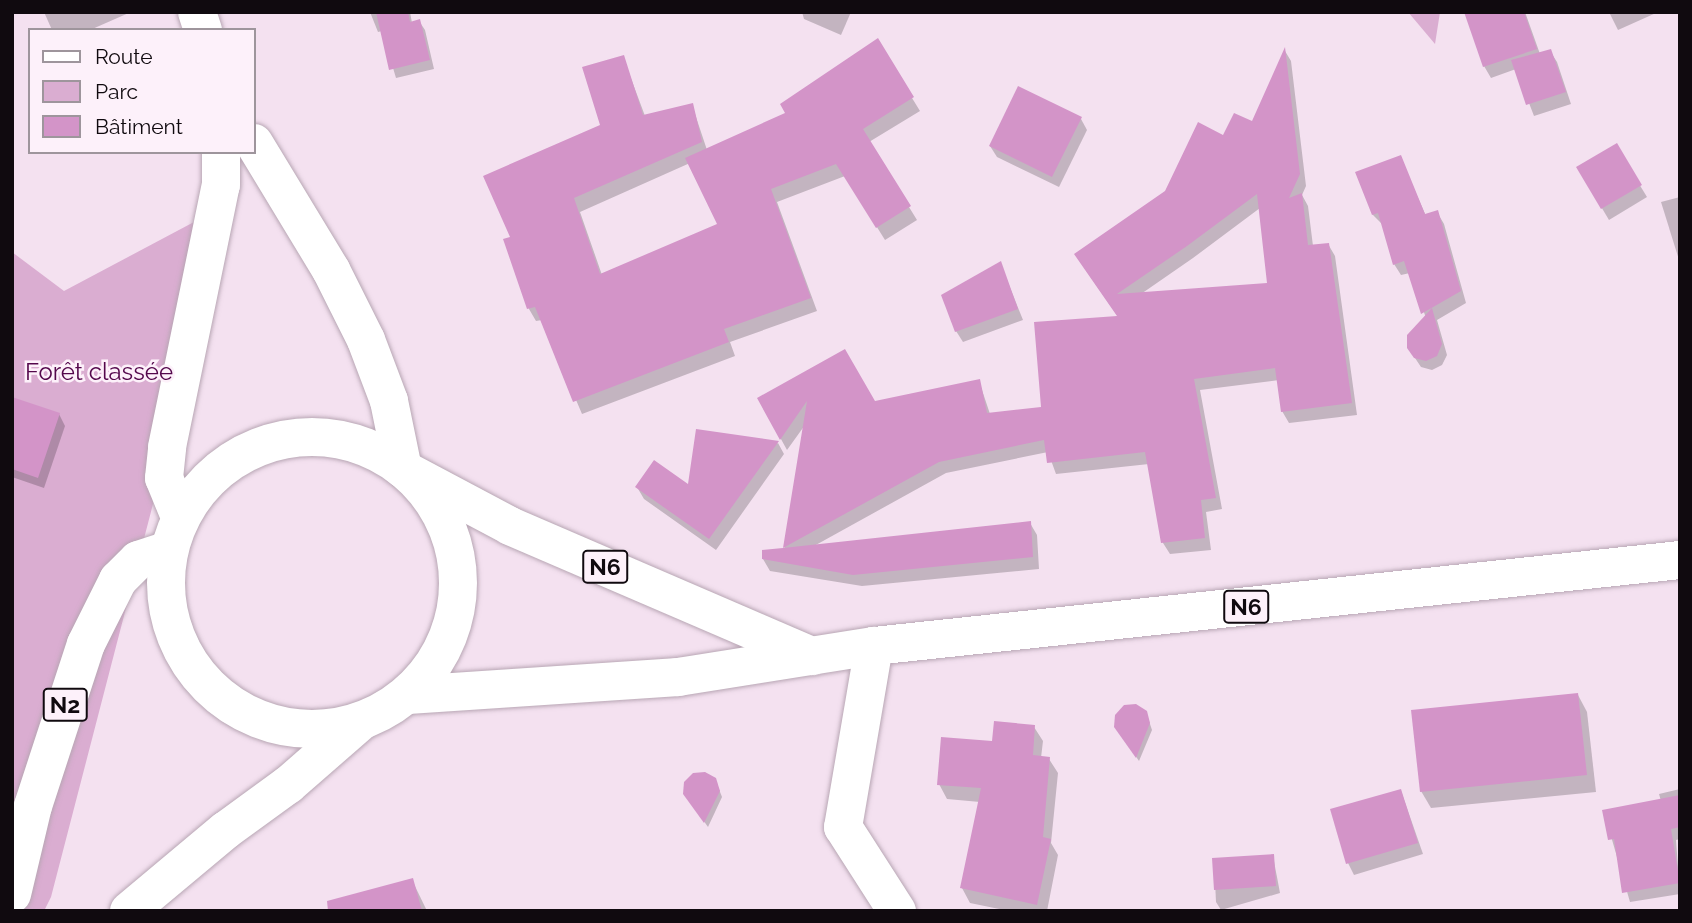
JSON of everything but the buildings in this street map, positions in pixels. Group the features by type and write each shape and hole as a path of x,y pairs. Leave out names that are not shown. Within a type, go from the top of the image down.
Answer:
{"main road":[{"path":"256,146 331,270 366,340 389,401 403,469"},
{"path":"221,154 218,198 167,447 164,478 174,533 165,594 176,637 198,675 231,706 272,724 315,730 359,723"},
{"path":"129,911 226,830 288,785 359,723 408,695 437,663 454,624 459,581 452,538 443,519 433,500 403,469 366,447 323,437 280,439 240,455 205,481 174,533"},
{"name":"N6","path":"403,469 510,526 812,656"},
{"name":"N2","path":"12,894 33,806 86,644 118,580 138,560 174,533"},
{"name":"N6","path":"408,695 678,677 874,646 1680,560"},
{"path":"874,646 843,827 897,911"}],"green space":[{"path":"1408,12 1440,12 1435,44"},
{"name":"Forêt classée","path":"226,205 201,319 51,897 44,911 12,911 12,252 64,291"}]}
